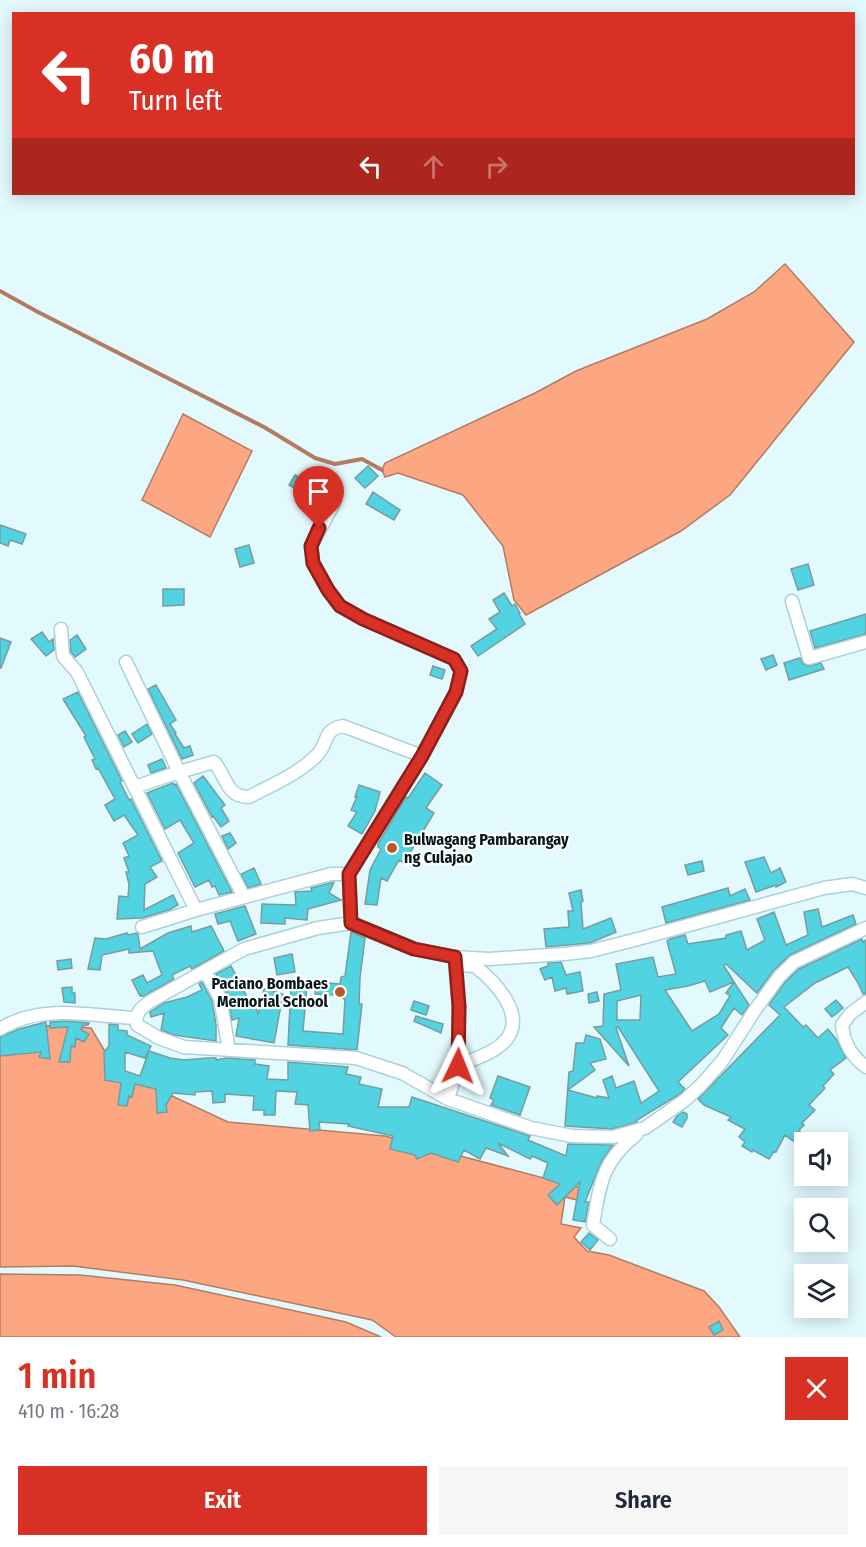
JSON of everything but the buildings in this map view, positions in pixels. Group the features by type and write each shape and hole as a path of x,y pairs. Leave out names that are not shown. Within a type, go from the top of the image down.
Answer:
{"street":[{"path":"334,503 311,546 313,563 340,606 363,619 454,659 461,671 456,692 422,756 349,874 351,923"},
{"path":"792,601 809,658 866,642"},
{"path":"61,629 63,656 77,672 196,910"},
{"path":"126,662 179,772 244,897"},
{"path":"135,787 214,762 232,793 239,797 249,797 303,767 319,753 329,732 335,727 343,726 422,756"},
{"path":"142,927 331,874 349,874"},
{"path":"455,961 591,951 824,888 852,884 866,888"},
{"path":"458,1066 495,1049 507,1039 513,1026 511,1010 502,994 476,966 414,949 351,923 318,928 244,949 151,1000 139,1009 136,1018 137,1025 146,1031 184,1047 356,1058 402,1073 448,1099 531,1128 572,1136 613,1137 645,1128"},
{"path":"610,1239 593,1225 600,1180 621,1146 686,1100 701,1085 723,1060 779,977 794,962 866,928"},
{"path":"448,1099 458,1066 459,1006 455,961"},
{"path":"204,971 220,998 230,1050"},
{"path":"866,1002 850,1014 842,1025 844,1041 857,1060 866,1066"},
{"path":"0,1029 26,1017 49,1012 136,1018"}],"shaded area":[{"path":"785,264 854,342 730,495 681,531 526,615 514,600 503,546 463,495 398,473 385,477 382,470 385,463 535,393 576,371 707,319 754,292"},
{"path":"183,414 252,451 210,537 142,500"},
{"path":"34,1025 91,1028 116,1070 228,1122 385,1136 585,1189 581,1201 565,1197 561,1224 581,1228 574,1237 587,1251 609,1255 704,1291 719,1307 740,1337 396,1337 372,1320 183,1280 73,1266 0,1267 0,1043"},
{"path":"0,1274 80,1275 175,1285 346,1322 381,1337 0,1337"}],"waterway":[{"path":"0,291 264,427 315,458 335,464 362,459 382,470"}],"place":[{"name":"Bulwagang Pambarangay ng Culajao","path":"392,848"},
{"name":"Paciano Bombaes Memorial School","path":"340,992"}],"route":[{"path":"319,528 311,546 313,563 340,606 363,619 454,659 461,671 456,692 422,756 349,874 351,923 414,949 455,957 459,1006 458,1066"}]}
